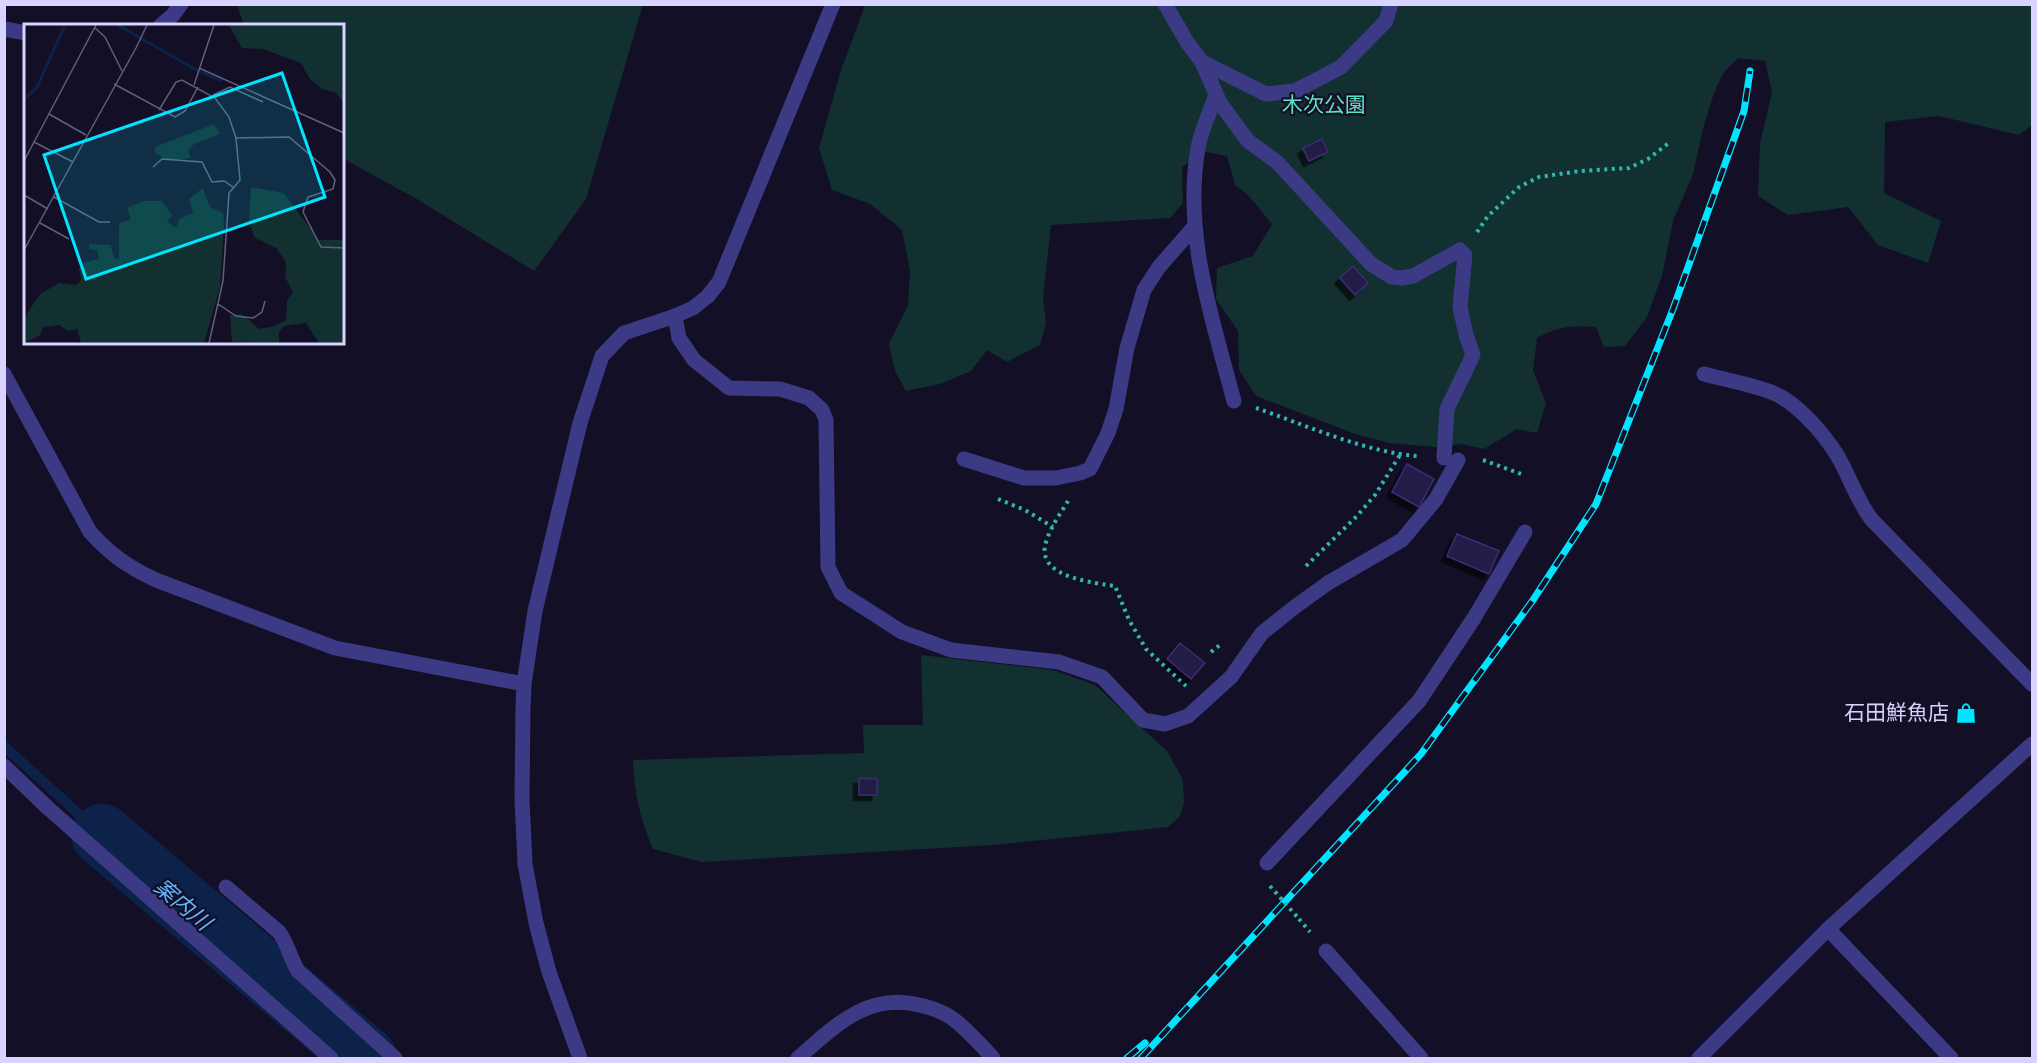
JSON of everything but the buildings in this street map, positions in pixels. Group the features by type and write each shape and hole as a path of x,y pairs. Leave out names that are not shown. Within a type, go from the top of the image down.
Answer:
{"street":[{"path":"162,24 181,4"},
{"path":"580,1059 549,972 536,923 525,864 522,800 524,684 536,611 580,423 602,356 624,333 693,308 708,296 719,282 833,4"},
{"path":"675,316 679,338 694,360 729,388 780,388 809,398 822,410 826,420 828,567 841,593 902,632 951,650 1059,663 1102,677 1143,720 1166,724 1188,716 1231,677 1262,633 1328,583 1402,540 1436,499 1451,459 1447,409 1473,355 1460,307 1465,255 1460,250 1413,276 1401,278 1383,273 1371,264 1277,162 1248,141 1216,95 1202,62 1187,42 1165,4"},
{"path":"1202,62 1266,94 1295,91 1341,67 1386,21 1391,4"},
{"path":"4,29 24,33"},
{"path":"1216,95 1199,146 1194,227 1210,314 1234,401"},
{"path":"964,459 1024,478 1056,477 1090,469 1108,433 1116,409 1127,348 1144,290 1159,267 1194,227"},
{"path":"4,374 90,532 111,554 132,569 335,648 524,684"},
{"path":"1704,374 1773,392 1792,405 1816,427 1837,454 1863,510 2032,684"},
{"path":"1267,863 1419,702 1474,618 1525,532"},
{"path":"1699,1059 1828,929 2032,744"},
{"path":"4,766 48,808 331,1059"},
{"path":"226,887 279,932 298,970 395,1059"},
{"path":"1828,929 1951,1059"},
{"path":"1326,951 1421,1059"},
{"path":"798,1059 839,1022 859,1011 891,1001 917,1004 944,1014 956,1021 993,1059"}],"path":[{"path":"1460,250 1488,216 1519,188 1539,177 1580,171 1629,168 1648,159 1670,142"},
{"path":"1234,401 1400,455 1480,460 1524,475"},
{"path":"1303,569 1375,495 1400,455"},
{"path":"1090,469 1053,527 1044,548 1047,560 1056,570 1080,581 1115,586 1129,620 1146,649 1204,703"},
{"path":"1211,652 1227,638"},
{"path":"1270,886 1299,919"}],"green space":[{"path":"643,4 586,199 534,271 415,198 344,159 344,24 244,24 237,5"},
{"name":"木次公園","path":"865,5 2032,5 2032,125 2019,135 1939,116 1885,122 1884,193 1941,221 1928,263 1878,245 1848,207 1788,215 1758,196 1760,144 1772,92 1765,61 1738,58 1723,73 1714,93 1693,174 1673,221 1662,276 1647,317 1625,346 1604,347 1596,327 1566,327 1537,338 1533,370 1546,403 1537,433 1517,429 1484,449 1461,444 1435,447 1389,443 1355,434 1256,396 1239,370 1238,331 1216,299 1217,268 1253,256 1272,224 1248,195 1235,185 1227,156 1206,152 1182,167 1183,203 1170,218 1051,225 1043,298 1046,323 1040,345 1007,362 987,350 971,371 940,384 906,391 895,371 889,344 908,305 910,270 902,230 870,204 832,190 819,148 841,70"},
{"path":"921,655 1053,670 1095,685 1167,751 1183,780 1184,803 1180,816 1168,827 993,845 702,862 653,849 638,805 633,760 864,753 863,725 923,725"}],"waterway":[{"name":"案内川","path":"4,746 102,835"},
{"name":"案内川","path":"102,835 366,1058"}],"railway":[{"path":"1141,1058 1421,754 1533,600 1596,504 1673,309 1744,111 1750,71"},
{"path":"1127,1058 1145,1043"}],"place":[{"name":"石田鮮魚店","path":"1966,713"}]}
